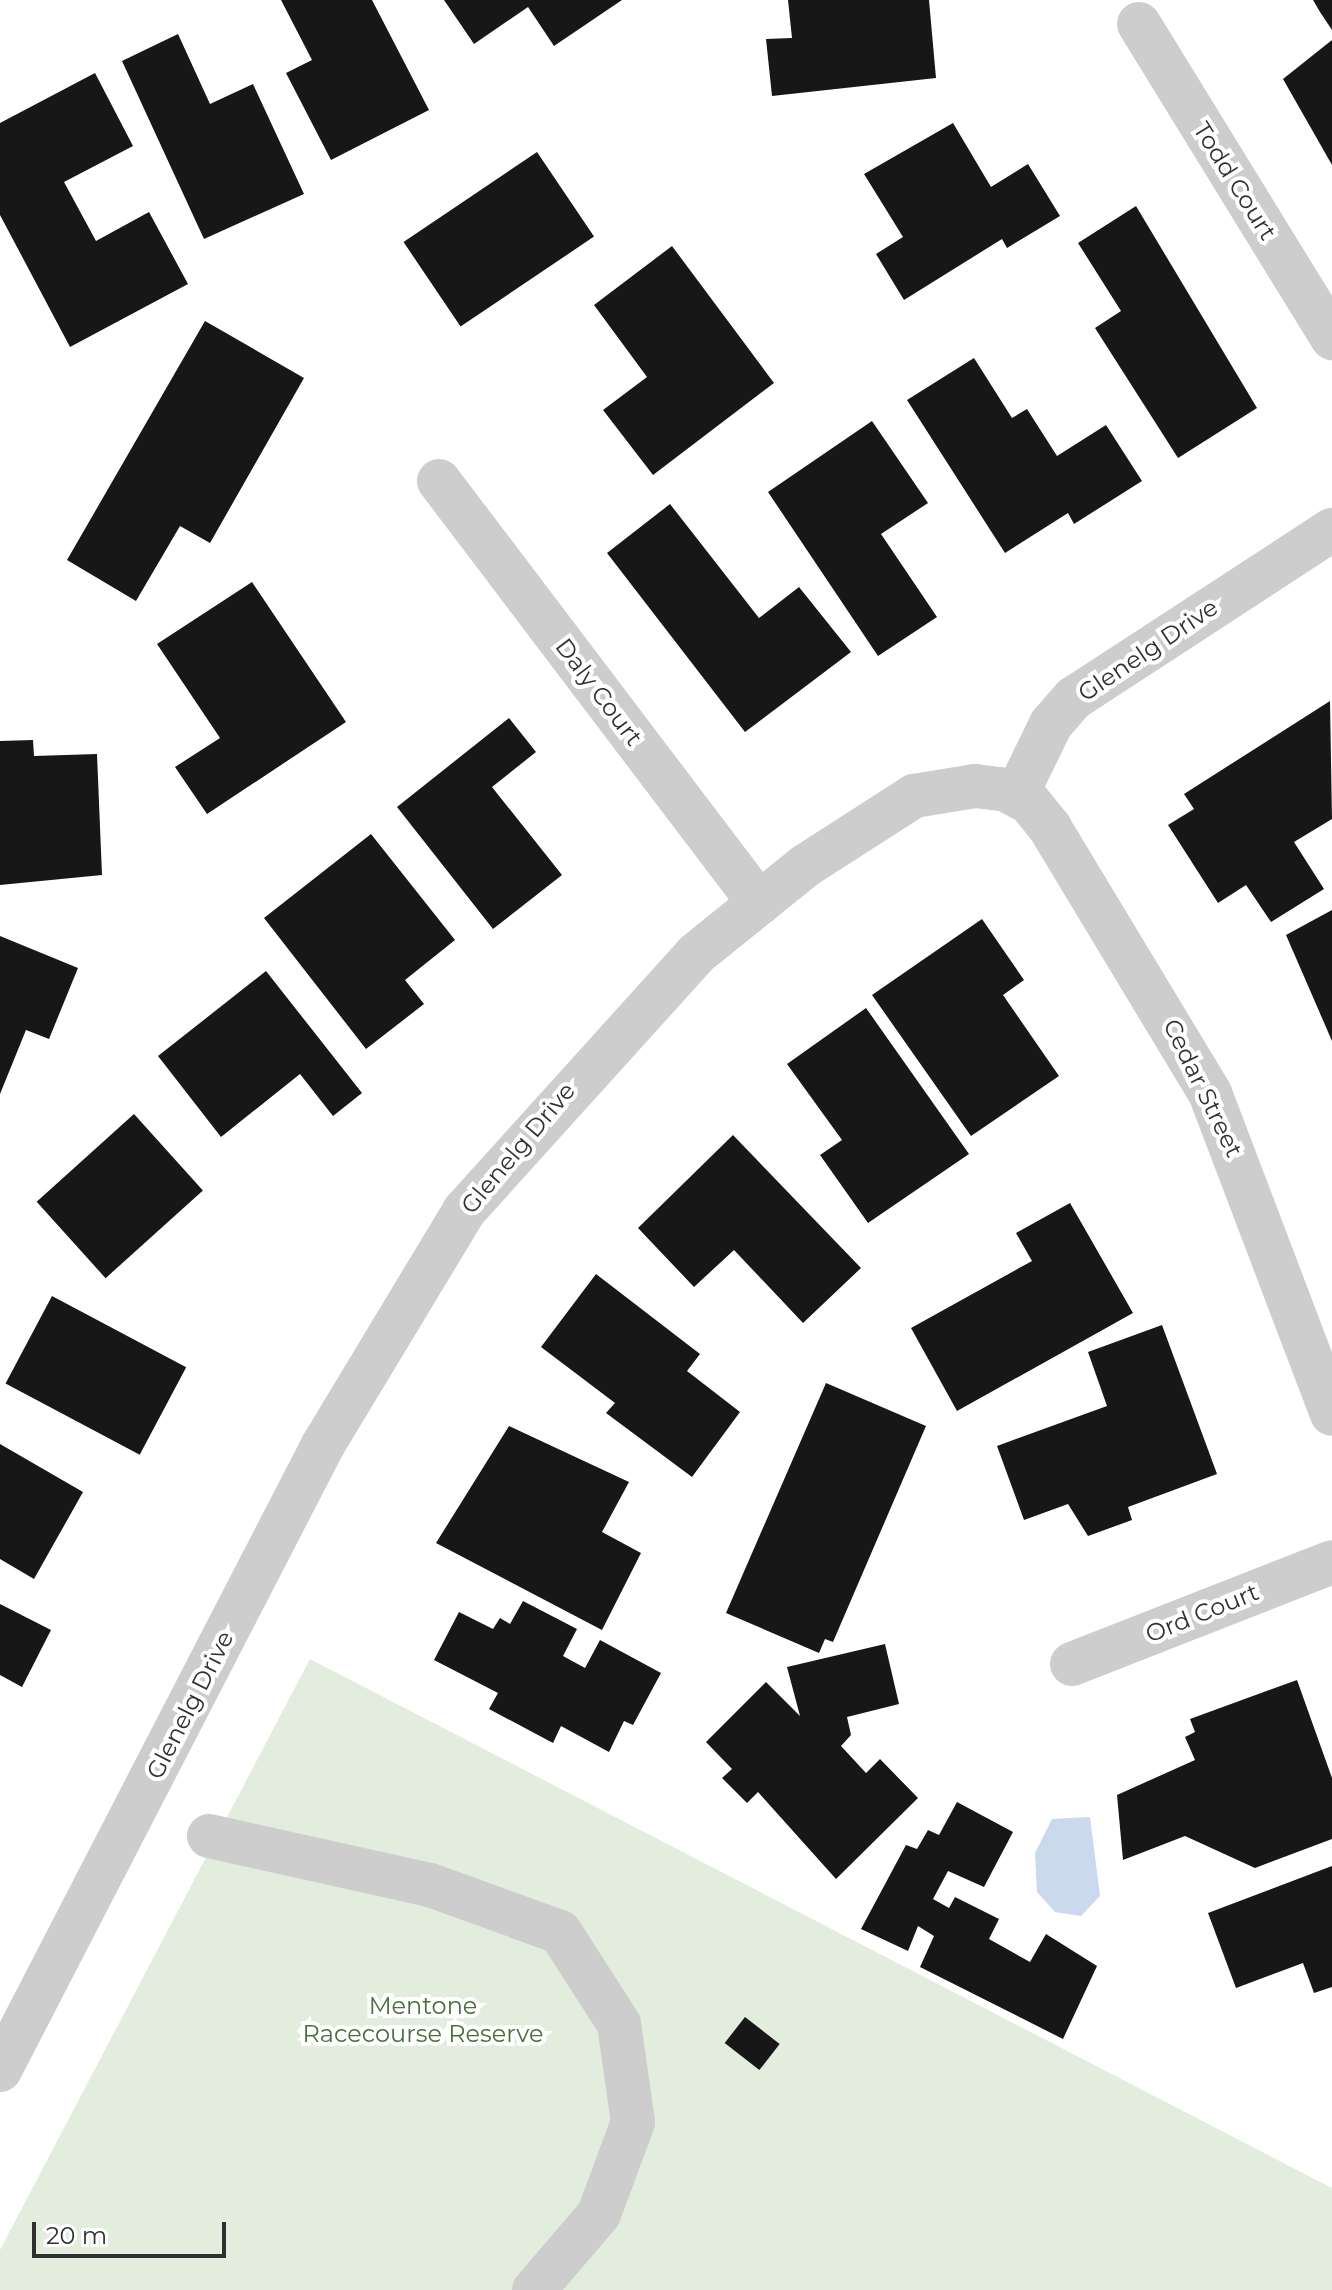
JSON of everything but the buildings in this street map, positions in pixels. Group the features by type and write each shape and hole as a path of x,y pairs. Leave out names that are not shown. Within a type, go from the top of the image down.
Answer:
{"street":[{"name":"Todd Court","path":"1139,24 1332,338"},
{"name":"Daly Court","path":"439,481 759,903"},
{"name":"Glenelg Drive","path":"0,2070 323,1445 414,1286 534,1125 638,1010 759,903 914,796 975,786 1017,794 1051,724 1074,698 1332,530"},
{"name":"Cedar Street","path":"1017,794 1050,828 1210,1093 1331,1408"},
{"name":"Ord Court","path":"1072,1664 1332,1562"},
{"path":"209,1836 430,1885 560,1932 619,2024 633,2122 599,2214 534,2290"}],"green space":[{"name":"Mentone Racecourse Reserve","path":"310,1659 1332,2188 1332,2290 0,2290 0,2250"}],"water":[{"path":"1090,1817 1100,1896 1081,1916 1055,1912 1037,1892 1035,1853 1052,1819"}]}
